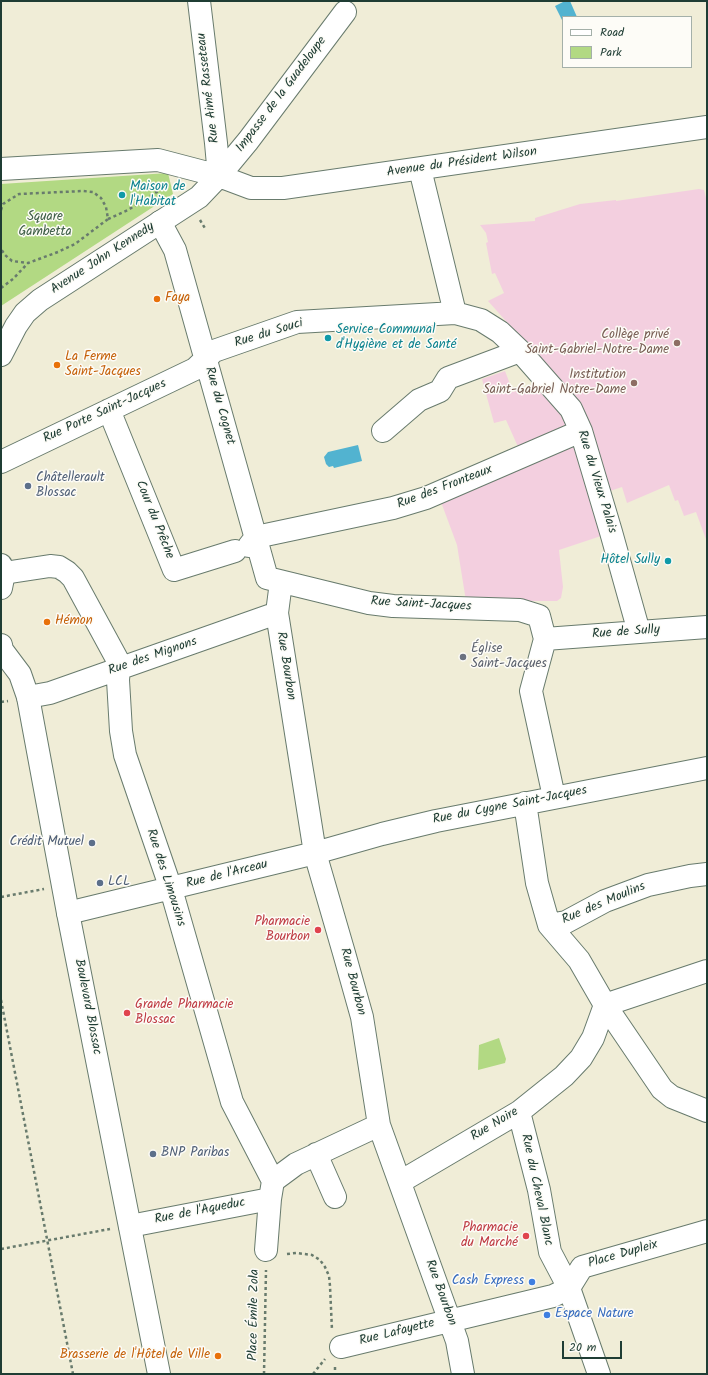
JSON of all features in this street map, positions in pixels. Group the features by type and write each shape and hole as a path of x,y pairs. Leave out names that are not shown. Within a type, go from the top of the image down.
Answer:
{"street":[{"name":"Rue Aimé Rasseteau","path":"199,1 219,176"},
{"name":"Impasse de la Guadeloupe","path":"219,176 248,141 344,12"},
{"name":"Avenue du Président Wilson","path":"219,176 251,188 283,188 707,127"},
{"path":"1,169 158,160 182,165 219,176"},
{"path":"420,169 456,313"},
{"name":"Avenue John Kennedy","path":"1,355 16,326 25,313 40,300 198,197 219,176"},
{"name":"Rue du Cognet","path":"160,222 175,250 205,358 247,544 267,578 280,582"},
{"path":"1,320 25,313"},
{"name":"Rue du Vieux Palais","path":"456,313 481,320 500,332 520,351 571,409 581,431 612,532 639,632"},
{"name":"Rue du Souci","path":"205,358 214,351 297,322 456,313"},
{"path":"383,430 419,400 440,391 448,378 520,351"},
{"name":"Rue Porte Saint-Jacques","path":"1,462 195,369 205,358"},
{"name":"Cour du Prêche","path":"110,410 174,570 247,544"},
{"name":"Rue des Fronteaux","path":"247,544 393,508 426,498 581,431"},
{"name":"Rue des Limousins","path":"2,575 50,566 59,567 67,572 73,578 117,659 119,668 118,680 121,731 125,755 171,889 232,1102 271,1190"},
{"name":"Rue Bourbon","path":"280,582 277,613 315,853 360,1011 378,1125 450,1320 457,1341 463,1374"},
{"name":"Rue Saint-Jacques","path":"280,582 369,603 393,606 520,610 539,616 545,639"},
{"name":"Rue des Mignons","path":"28,698 50,693 277,613"},
{"name":"Rue de Sully","path":"545,639 707,627"},
{"path":"545,639 531,691 554,797"},
{"name":"Boulevard Blossac","path":"1,645 2,650 20,674 28,698 68,913 159,1374"},
{"name":"Rue du Cygne Saint-Jacques","path":"315,853 382,834 450,818 525,802 707,768"},
{"path":"525,802 537,883 549,925 579,960 605,1005 662,1089 672,1097 707,1111"},
{"name":"Rue de l'Arceau","path":"68,913 315,853"},
{"name":"Rue des Moulins","path":"549,925 566,922 605,901 648,885 707,874"},
{"path":"605,1005 707,971"},
{"name":"Rue Noire","path":"400,1182 519,1112 564,1076 582,1058 594,1038 605,1005"},
{"name":"Rue du Cheval Blanc","path":"519,1112 539,1190 548,1245 550,1252 569,1288"},
{"path":"266,1253 271,1190 296,1164 378,1125"},
{"path":"316,1154 335,1197"},
{"name":"Rue de l'Aqueduc","path":"130,1226 271,1190"},
{"name":"Place Dupleix","path":"569,1288 582,1267 707,1231"},
{"path":"569,1288 600,1374"},
{"name":"Rue Lafayette","path":"336,1347 552,1296 569,1288"}],"path":[{"path":"1,288 13,279 28,263 75,244 108,219 128,210 174,181 182,165"},
{"path":"1,210 3,204 19,194 83,190 93,192 101,198 106,207 108,219"},
{"path":"1,249 12,261 28,263"},
{"path":"1,897 63,885"},
{"path":"1,1000 73,1374"},
{"path":"1,1250 130,1226"},
{"name":"Place Émile Zola","path":"264,1374 266,1253 304,1253 312,1255 320,1260 325,1267 329,1276 336,1347 335,1374"}],"shaded area":[{"name":"Institution Saint-Gabriel Notre-Dame","path":"699,189 704,190 707,202 707,542 696,512 684,516 678,500 675,501 669,485 627,503 622,487 610,491 581,405 488,301 504,293 495,273 492,274 486,243 488,242 486,233 480,225 535,221 535,218 580,204 616,201"},
{"name":"Institution Saint-Gabriel Notre-Dame","path":"505,371 513,392 537,383 562,411 568,425 519,449 506,420 494,423 482,379"},
{"path":"574,445 604,535 559,550 563,587 561,598 557,601 466,601 457,545 441,502"}],"green space":[{"name":"Square Gambetta","path":"168,173 173,194 1,306 1,184"},
{"path":"499,1038 506,1059 505,1063 478,1070 479,1045"}],"water":[{"path":"565,1 570,1 577,16 562,16 562,20 555,6"},
{"path":"358,445 362,461 334,468 333,466 329,467 326,464 324,457 328,452"}],"place":[{"name":"Maison de l'Habitat","path":"122,195"},
{"name":"Faya","path":"157,299"},
{"name":"Service Communal d'Hygiène et de Santé","path":"328,338"},
{"name":"Collège privé Saint-Gabriel-Notre-Dame","path":"677,343"},
{"name":"La Ferme Saint-Jacques","path":"57,365"},
{"name":"Institution Saint-Gabriel Notre-Dame","path":"634,383"},
{"name":"Châtellerault Blossac","path":"28,486"},
{"name":"Hôtel Sully","path":"668,561"},
{"name":"Hémon","path":"47,622"},
{"name":"Église Saint-Jacques","path":"463,657"},
{"name":"Crédit Mutuel","path":"92,843"},
{"name":"LCL","path":"100,883"},
{"name":"Pharmacie Bourbon","path":"318,930"},
{"name":"Grande Pharmacie Blossac","path":"127,1013"},
{"name":"BNP Paribas","path":"153,1154"},
{"name":"Pharmacie du Marché","path":"526,1236"},
{"name":"Cash Express","path":"532,1282"},
{"name":"Espace Nature","path":"547,1315"},
{"name":"Brasserie de l'Hôtel de Ville","path":"218,1356"}]}
